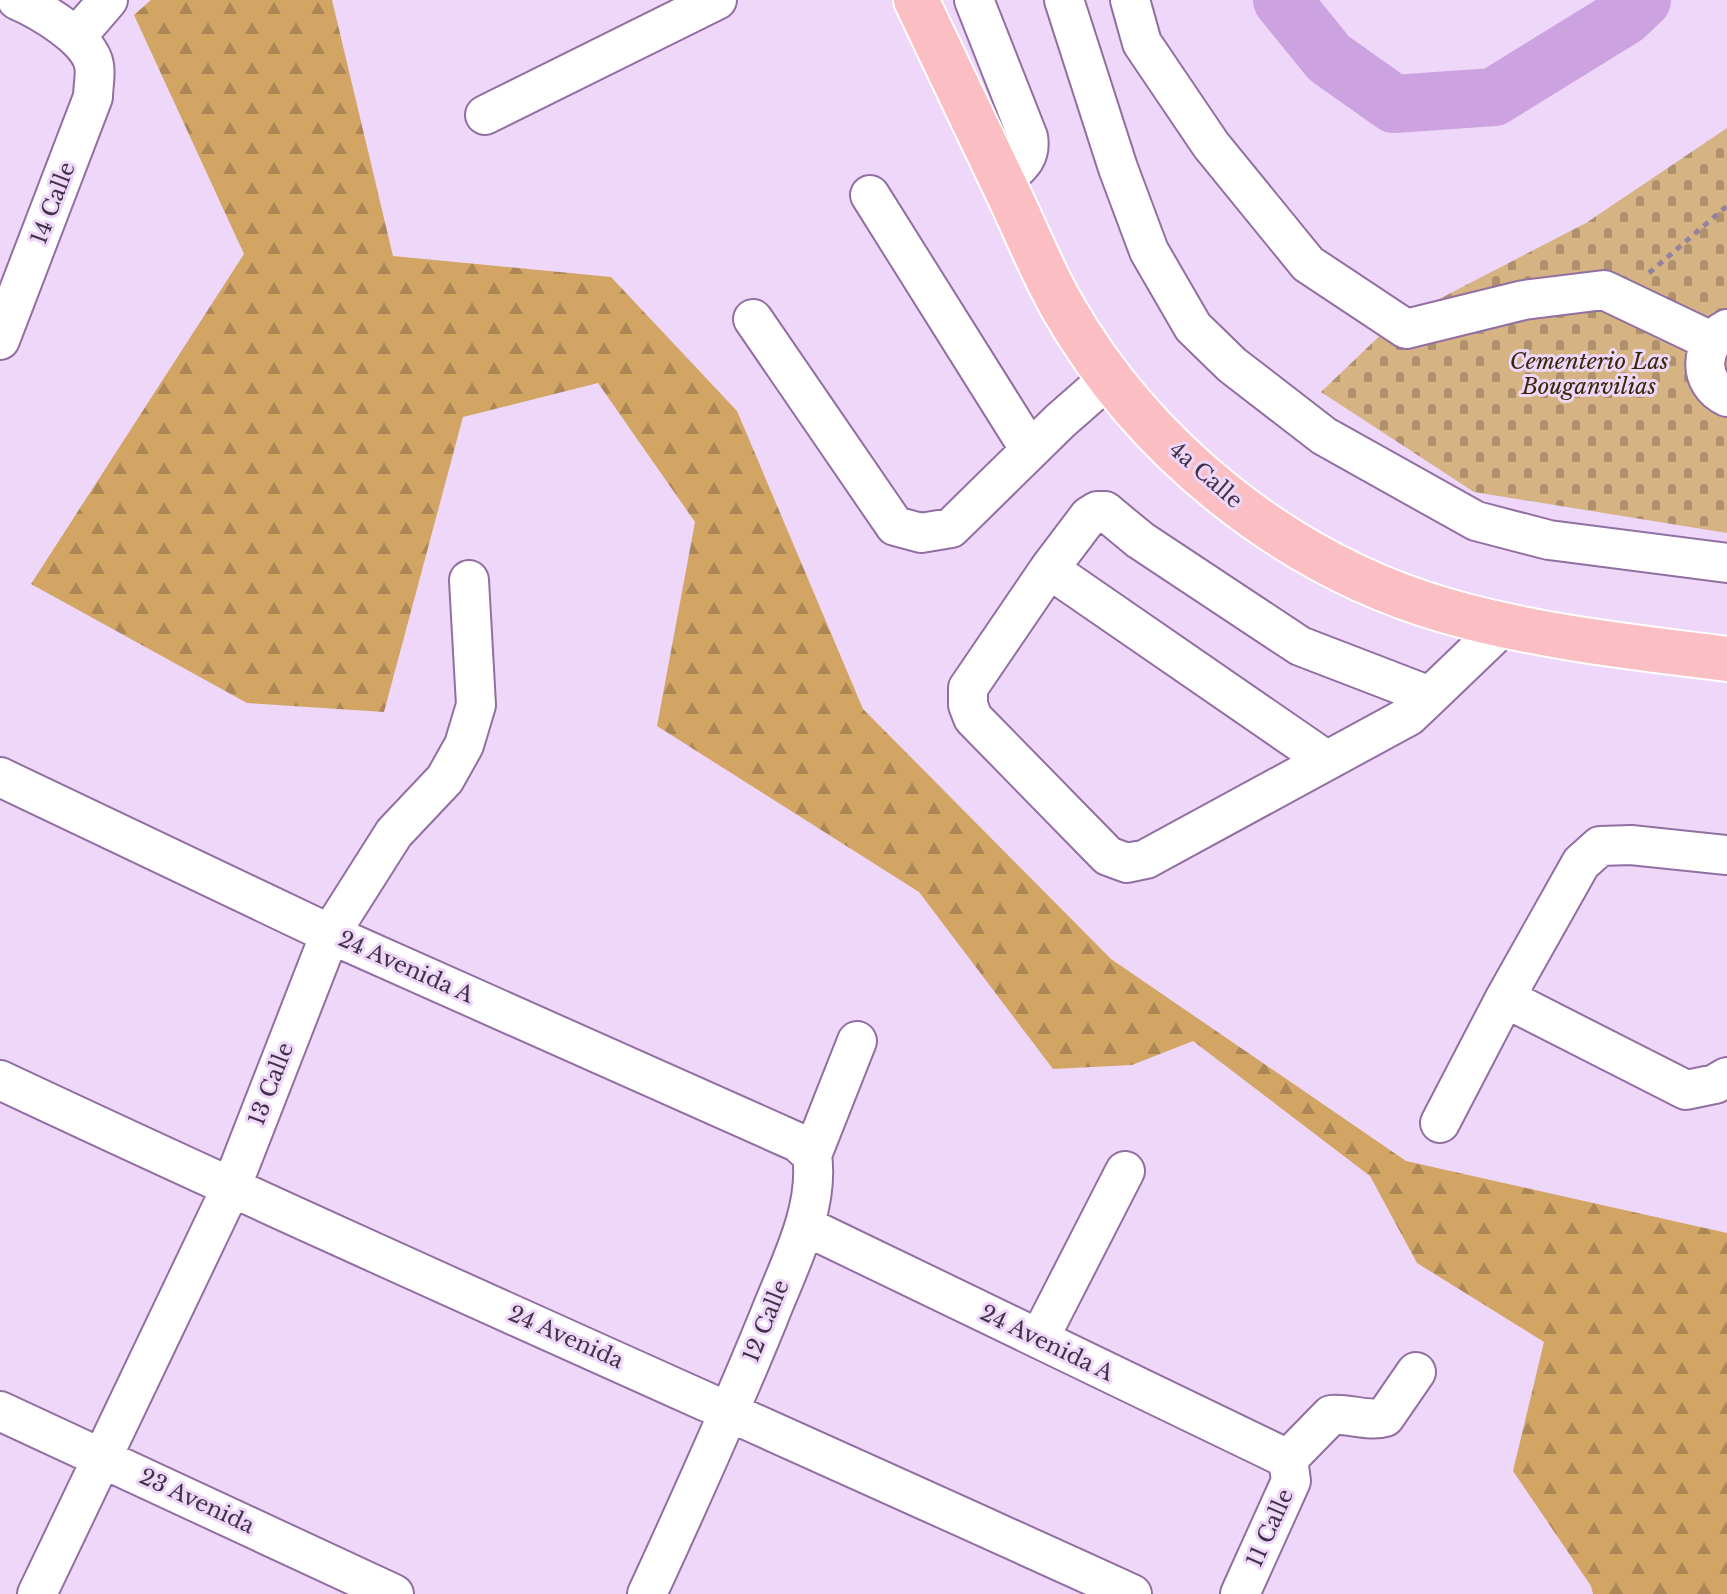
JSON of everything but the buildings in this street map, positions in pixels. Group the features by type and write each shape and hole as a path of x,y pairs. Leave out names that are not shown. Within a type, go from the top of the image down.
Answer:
{"main road":[{"name":"4a Calle","path":"916,0 1062,306 1109,378 1130,404 1184,459 1228,497 1278,533 1343,569 1397,594 1448,611 1597,642 1727,659"}],"street":[{"path":"17,0 36,8 85,50 108,0"},
{"path":"485,115 717,0"},
{"path":"974,0 1030,149 1026,160 1003,181"},
{"path":"1064,0 1118,168 1149,251 1193,327 1232,365 1324,436 1476,521 1549,540 1727,563"},
{"path":"1130,0 1142,43 1211,145 1308,264 1406,329 1524,300 1604,290 1719,335 1706,352 1707,376 1713,387 1727,397"},
{"name":"14 Calle","path":"0,340 93,97 85,50"},
{"path":"870,195 1030,450"},
{"path":"753,319 895,526 921,533 951,528 1109,378"},
{"path":"1430,696 1300,646 1140,540 1105,511 1097,511 1089,516 1049,569 968,688 968,705 973,718 1108,856 1127,863 1146,859 1409,716 1430,696 1505,624"},
{"path":"1049,569 1326,760"},
{"name":"13 Calle","path":"37,1594 231,1188 330,934 394,833 445,779 464,745 476,705 469,580"},
{"name":"24 Avenida A","path":"0,777 330,934 797,1142 812,1155"},
{"path":"1440,1123 1505,998 1581,863 1600,846 1631,845 1727,855"},
{"path":"1505,998 1686,1090 1715,1084 1727,1077"},
{"name":"12 Calle","path":"647,1594 731,1410 805,1226 814,1169 812,1155 857,1041"},
{"name":"24 Avenida","path":"0,1080 231,1188 731,1410 1132,1594"},
{"path":"1039,1339 1125,1171"},
{"name":"24 Avenida A","path":"805,1226 1288,1459"},
{"path":"1288,1459 1331,1415 1347,1413 1372,1419 1385,1417 1416,1372"},
{"name":"23 Avenida","path":"0,1411 394,1594"},
{"name":"11 Calle","path":"1240,1594 1291,1481 1288,1459"}],"path":[{"path":"1620,297 1727,206"}],"green space":[{"path":"151,0 332,0 393,256 611,277 737,411 863,709 1111,959 1406,1161 1727,1233 1727,1594 1593,1594 1591,1586 1513,1471 1544,1342 1417,1263 1370,1176 1193,1041 1132,1065 1053,1069 919,892 657,726 695,522 598,383 463,417 384,712 247,703 31,584 244,254 134,15"},
{"name":"Cementerio Las Bouganvilias","path":"1727,128 1727,533 1474,492 1321,392 1393,323 1586,223"}],"waterway":[{"path":"1282,0 1329,58 1394,104 1494,97 1625,16 1642,0"}]}
